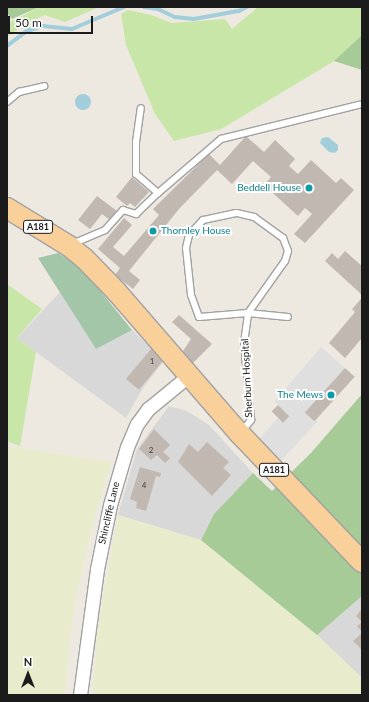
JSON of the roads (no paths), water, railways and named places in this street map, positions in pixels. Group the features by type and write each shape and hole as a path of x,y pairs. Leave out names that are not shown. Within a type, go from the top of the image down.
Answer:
{"main road":[{"name":"A181","path":"7,208 69,246 116,291 188,376 240,434 362,562"}],"street":[{"name":"Shincliffe Lane","path":"80,695 81,674 97,569 110,505 127,447 137,424 148,409 188,376"}],"lane":[{"path":"7,102 19,92 44,86"},
{"path":"69,246 105,230 123,210 136,214 221,139 362,104"},
{"path":"141,108 136,142 136,174 158,193"},
{"name":"Sherburn Hospital","path":"240,434 251,420 244,343 248,313 285,261 288,251 282,238 254,217 236,213 220,214 203,220 189,235 186,248 191,295 199,317 248,313"},
{"path":"248,313 288,317"}],"water":[{"path":"80,94 86,94 91,99 89,108 86,110 80,110 75,105 75,99"},
{"path":"328,137 338,145 338,150 335,153 329,152 320,143 322,138"}],"waterway":[{"path":"7,46 27,31 43,26 72,29 124,7"},
{"path":"144,7 158,9 175,17 194,19 239,11 247,7"}],"place":[{"name":"Beddell House","path":"309,188"},
{"name":"Thornley House","path":"153,231"},
{"name":"The Mews","path":"331,395"}]}
